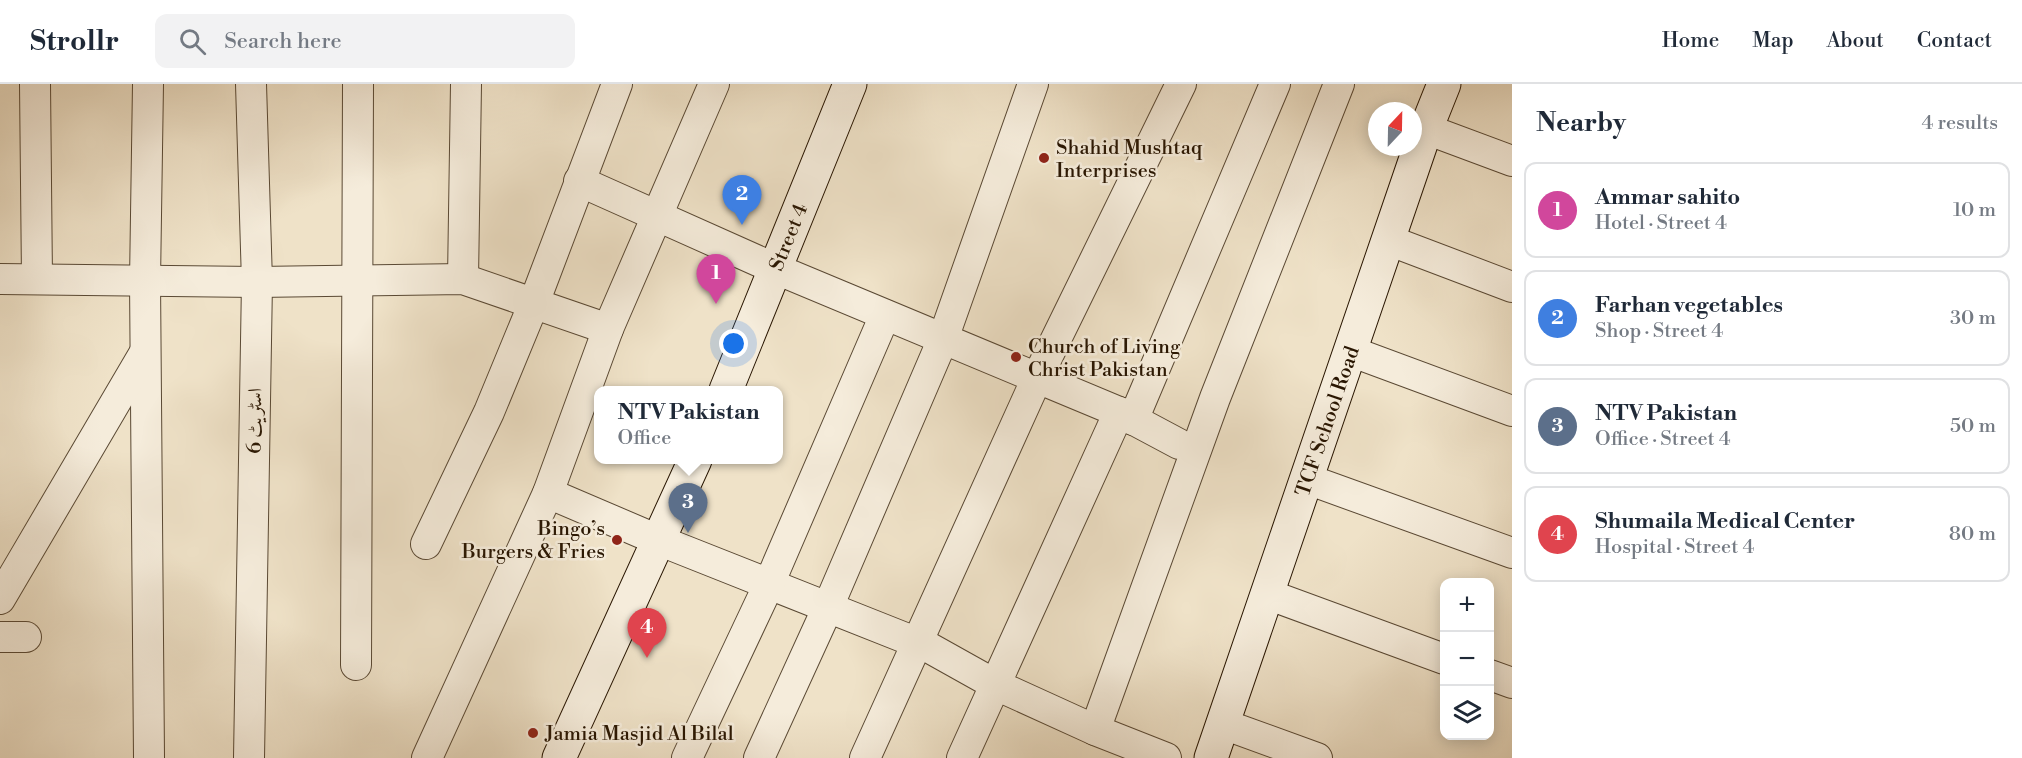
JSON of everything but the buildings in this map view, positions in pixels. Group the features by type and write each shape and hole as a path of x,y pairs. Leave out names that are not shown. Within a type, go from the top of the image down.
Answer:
{"street":[{"path":"35,84 37,279"},
{"path":"148,84 145,281 149,758"},
{"name":"اسٹریٹ 6","path":"249,758 257,282 251,84"},
{"path":"356,665 358,84"},
{"path":"463,279 466,84"},
{"path":"426,544 489,412 534,303 617,84"},
{"path":"427,758 548,494 608,329 714,84"},
{"name":"Street 4","path":"728,386 850,84"},
{"path":"759,758 828,607 943,339 1033,84"},
{"path":"865,758 1036,378 1181,84"},
{"path":"962,758 1126,416 1275,84"},
{"path":"1095,730 1215,398 1339,84"},
{"name":"TCF School Road","path":"1211,758 1426,129 1444,84"},
{"path":"1426,129 1512,160"},
{"path":"579,181 776,269 1126,416 1179,444"},
{"path":"1388,240 1512,287"},
{"path":"0,279 257,282 463,279 608,329"},
{"path":"687,758 769,584 885,315"},
{"path":"1350,351 1512,411"},
{"path":"0,599 146,352"},
{"path":"559,758 693,464"},
{"path":"1307,479 1512,552"},
{"path":"548,494 918,643 996,685 1095,730 1166,758"},
{"path":"1267,594 1440,658"},
{"path":"1494,676 1512,683"},
{"path":"1223,724 1317,758"}],"place":[{"name":"Shahid Mushtaq Interprises","path":"1044,158"},
{"name":"Farhan vegetables","path":"742,225"},
{"name":"Ammar sahito","path":"716,304"},
{"name":"Church of Living Christ Pakistan","path":"1016,357"},
{"name":"NTV Pakistan","path":"688,533"},
{"name":"Bingo’s Burgers & Fries","path":"617,540"},
{"name":"Shumaila Medical Center","path":"647,658"},
{"name":"Jamia Masjid Al Bilal","path":"533,733"}]}
